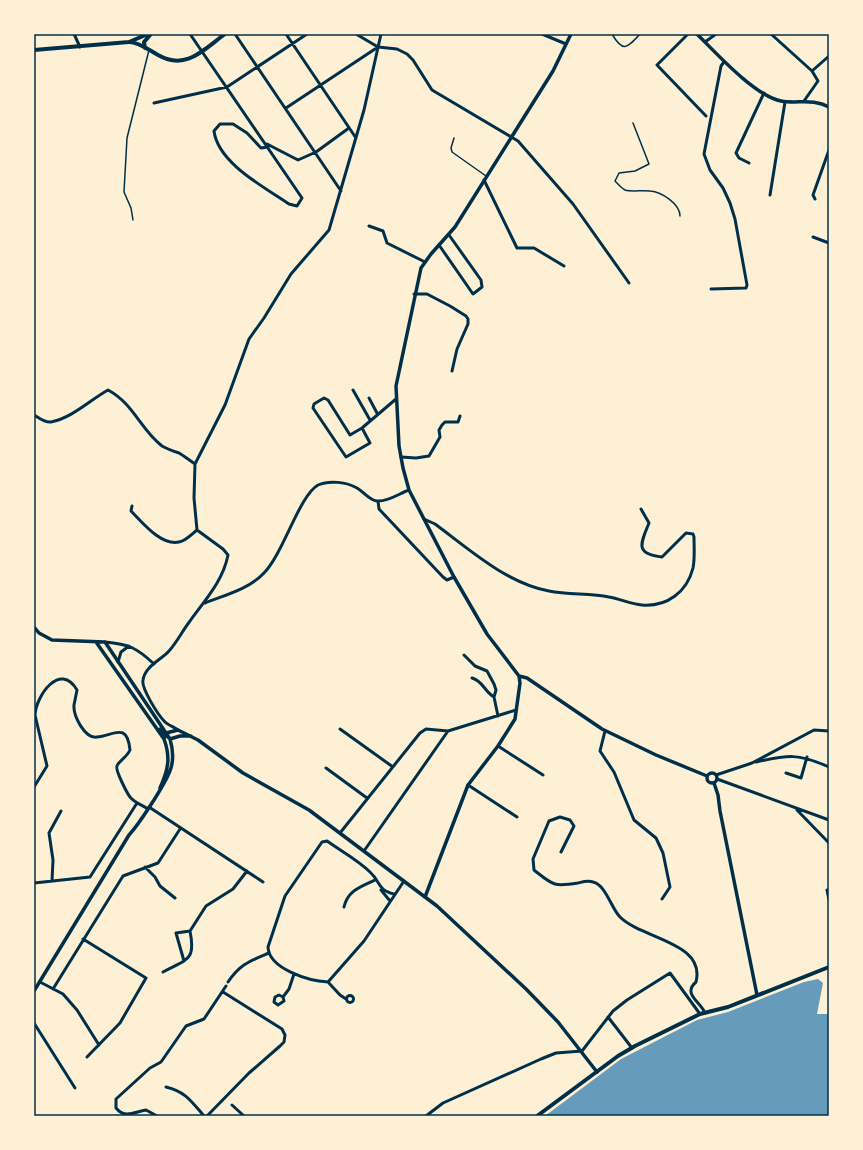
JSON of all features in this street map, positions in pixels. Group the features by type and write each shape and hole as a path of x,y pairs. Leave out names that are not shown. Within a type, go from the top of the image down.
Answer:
{"main road":[{"path":"34,50 129,42 150,34"},
{"path":"147,49 144,42 150,34"},
{"path":"129,42 176,62 186,61 225,34"},
{"path":"537,1116 596,1072 632,1048 700,1014 728,1007 829,967"}],"street":[{"path":"74,34 80,47"},
{"path":"190,34 268,147 302,198 297,206 289,204 244,174 216,141 214,131 220,124 233,124 247,133 261,148 268,147"},
{"path":"235,34 341,191"},
{"path":"286,34 356,138"},
{"path":"154,103 227,87 307,34"},
{"path":"356,34 378,47 398,49 407,54 413,60 432,90 511,136 518,142 573,204 629,283"},
{"path":"381,34 356,138 329,230 291,274 264,318 249,339 227,400 195,464 194,498 197,530 223,549 228,555 218,582 205,603 169,651 145,674 142,686 166,722 178,730 192,736 230,764 301,805 425,897 472,938 526,989 558,1022 582,1051 596,1072"},
{"path":"542,34 566,44"},
{"path":"425,897 468,786 498,746 515,719 520,683 519,676 486,634 454,578 409,490 401,457 396,399 397,374 419,273 425,262 449,235 553,71 571,34"},
{"path":"688,34 657,65 706,116"},
{"path":"697,34 724,62 764,93 785,102 804,101 820,103 829,107"},
{"path":"705,42 716,34"},
{"path":"772,34 812,72 818,81 804,101"},
{"path":"286,108 378,47"},
{"path":"812,72 829,56"},
{"path":"711,289 746,288 747,285 735,219 730,203 723,188 710,170 704,154 721,66 724,62"},
{"path":"749,163 739,158 736,153 764,93"},
{"path":"770,195 785,102"},
{"path":"265,143 298,160 316,152 349,128"},
{"path":"815,199 813,195 815,186 829,150"},
{"path":"485,178 517,248 534,248 564,266"},
{"path":"369,226 383,231 387,243 425,262"},
{"path":"439,245 473,294 482,287 481,280 449,235"},
{"path":"813,237 829,243"},
{"path":"414,294 427,294 450,306 466,316 468,319 468,324 457,349 452,371"},
{"path":"34,415 40,419 50,422 70,414 108,390 124,400 144,428 163,446 180,454 195,464"},
{"path":"353,390 370,420"},
{"path":"362,428 370,443 346,458 314,408 314,404 324,398 328,400 350,435 362,428 377,413 396,399"},
{"path":"369,398 377,413"},
{"path":"401,457 416,458 429,456 440,437 439,430 442,425 445,422 458,422 460,416"},
{"path":"205,603 255,581 264,572 280,552 307,496 317,486 331,482 352,486 372,499 378,501 384,501 409,490"},
{"path":"378,501 379,509 442,577 447,580 454,578"},
{"path":"132,506 130,511 163,539 172,542 181,542 197,530"},
{"path":"424,519 435,524 509,576 534,587 549,591 609,597 641,605 663,603 678,594 687,582 693,566 694,537 689,532 686,533 662,557 649,556 644,552 641,543 649,523 641,509"},
{"path":"34,627 39,634 52,640 105,642 129,646 139,650 154,664"},
{"path":"34,991 126,840 169,777 172,769 173,752 170,739 165,736 132,694 96,642"},
{"path":"105,642 165,736 168,754 168,768 157,795"},
{"path":"118,663 121,652 129,646"},
{"path":"464,655 475,666 487,671 496,690 494,697 498,716"},
{"path":"519,676 528,678 605,731 656,755 707,776 708,781 715,781 829,820"},
{"path":"472,678 479,680 489,694 494,697"},
{"path":"34,787 47,766 34,716 35,707 48,686 54,681 61,679 69,681 77,690 74,706 78,722 86,733 91,737 98,737 116,731 127,737 130,750 125,759 116,766 129,796 137,803 149,808 263,882"},
{"path":"340,833 420,733 426,729 448,731 516,710"},
{"path":"340,729 393,767"},
{"path":"165,736 178,730"},
{"path":"707,776 711,773 716,775 752,762 808,733 819,730 829,731"},
{"path":"364,851 448,731"},
{"path":"605,731 600,751 614,772 634,820 656,838 663,853 670,887 662,900"},
{"path":"170,739 180,736 192,736"},
{"path":"498,746 543,775"},
{"path":"752,762 782,756 807,757 829,766"},
{"path":"786,773 801,778 807,757"},
{"path":"326,768 367,798"},
{"path":"716,775 715,781 720,811 757,995"},
{"path":"468,786 517,817"},
{"path":"34,883 86,878 93,875 137,803"},
{"path":"796,808 829,843"},
{"path":"52,881 53,860 49,833 61,811"},
{"path":"561,852 574,826 570,820 560,817 549,821 533,859 534,870 550,883 559,886 593,882 599,885 620,918 636,928 685,950 697,967 698,972 696,982 690,991 692,996 702,1005 705,1013"},
{"path":"53,989 123,876 158,863 180,828"},
{"path":"346,999 340,995 328,982 294,974 273,960 269,953 268,946 285,896 322,842 327,841 371,872 384,895 390,901"},
{"path":"145,867 155,877 160,886 175,898"},
{"path":"163,972 184,961 191,955 193,946 190,931 206,906 233,889 247,871"},
{"path":"344,907 351,892 375,880"},
{"path":"328,982 364,941 404,881"},
{"path":"829,886 829,900"},
{"path":"380,888 394,894"},
{"path":"184,961 176,933 190,931"},
{"path":"84,939 146,978 120,1023 87,1056"},
{"path":"157,1116 146,1110 124,1114 116,1108 116,1099 150,1068 161,1062 186,1026 204,1019 236,970 244,964 269,953"},
{"path":"426,1116 443,1103 541,1059 556,1053 582,1051 608,1018 627,1000 670,973 700,1014"},
{"path":"283,997 289,989 294,974"},
{"path":"40,982 63,994 77,1010 99,1045"},
{"path":"207,1116 249,1073 284,1042 286,1035 282,1029 223,992"},
{"path":"608,1018 632,1048"},
{"path":"34,1023 75,1088"},
{"path":"166,1087 179,1090 187,1095 204,1116"},
{"path":"232,1105 244,1116"}],"lane":[{"path":"612,34 623,48 627,47 640,34"},
{"path":"133,220 131,208 124,192 127,138 147,49"},
{"path":"633,123 649,164 635,171 618,173 615,181 625,190 652,191 660,194 675,204 680,211 680,216"},
{"path":"454,138 451,148 452,152 485,178"}],"water":[{"path":"818,979 823,983 817,1014 829,1014 829,1116 545,1116 621,1059 697,1020 728,1012 804,982"}]}
